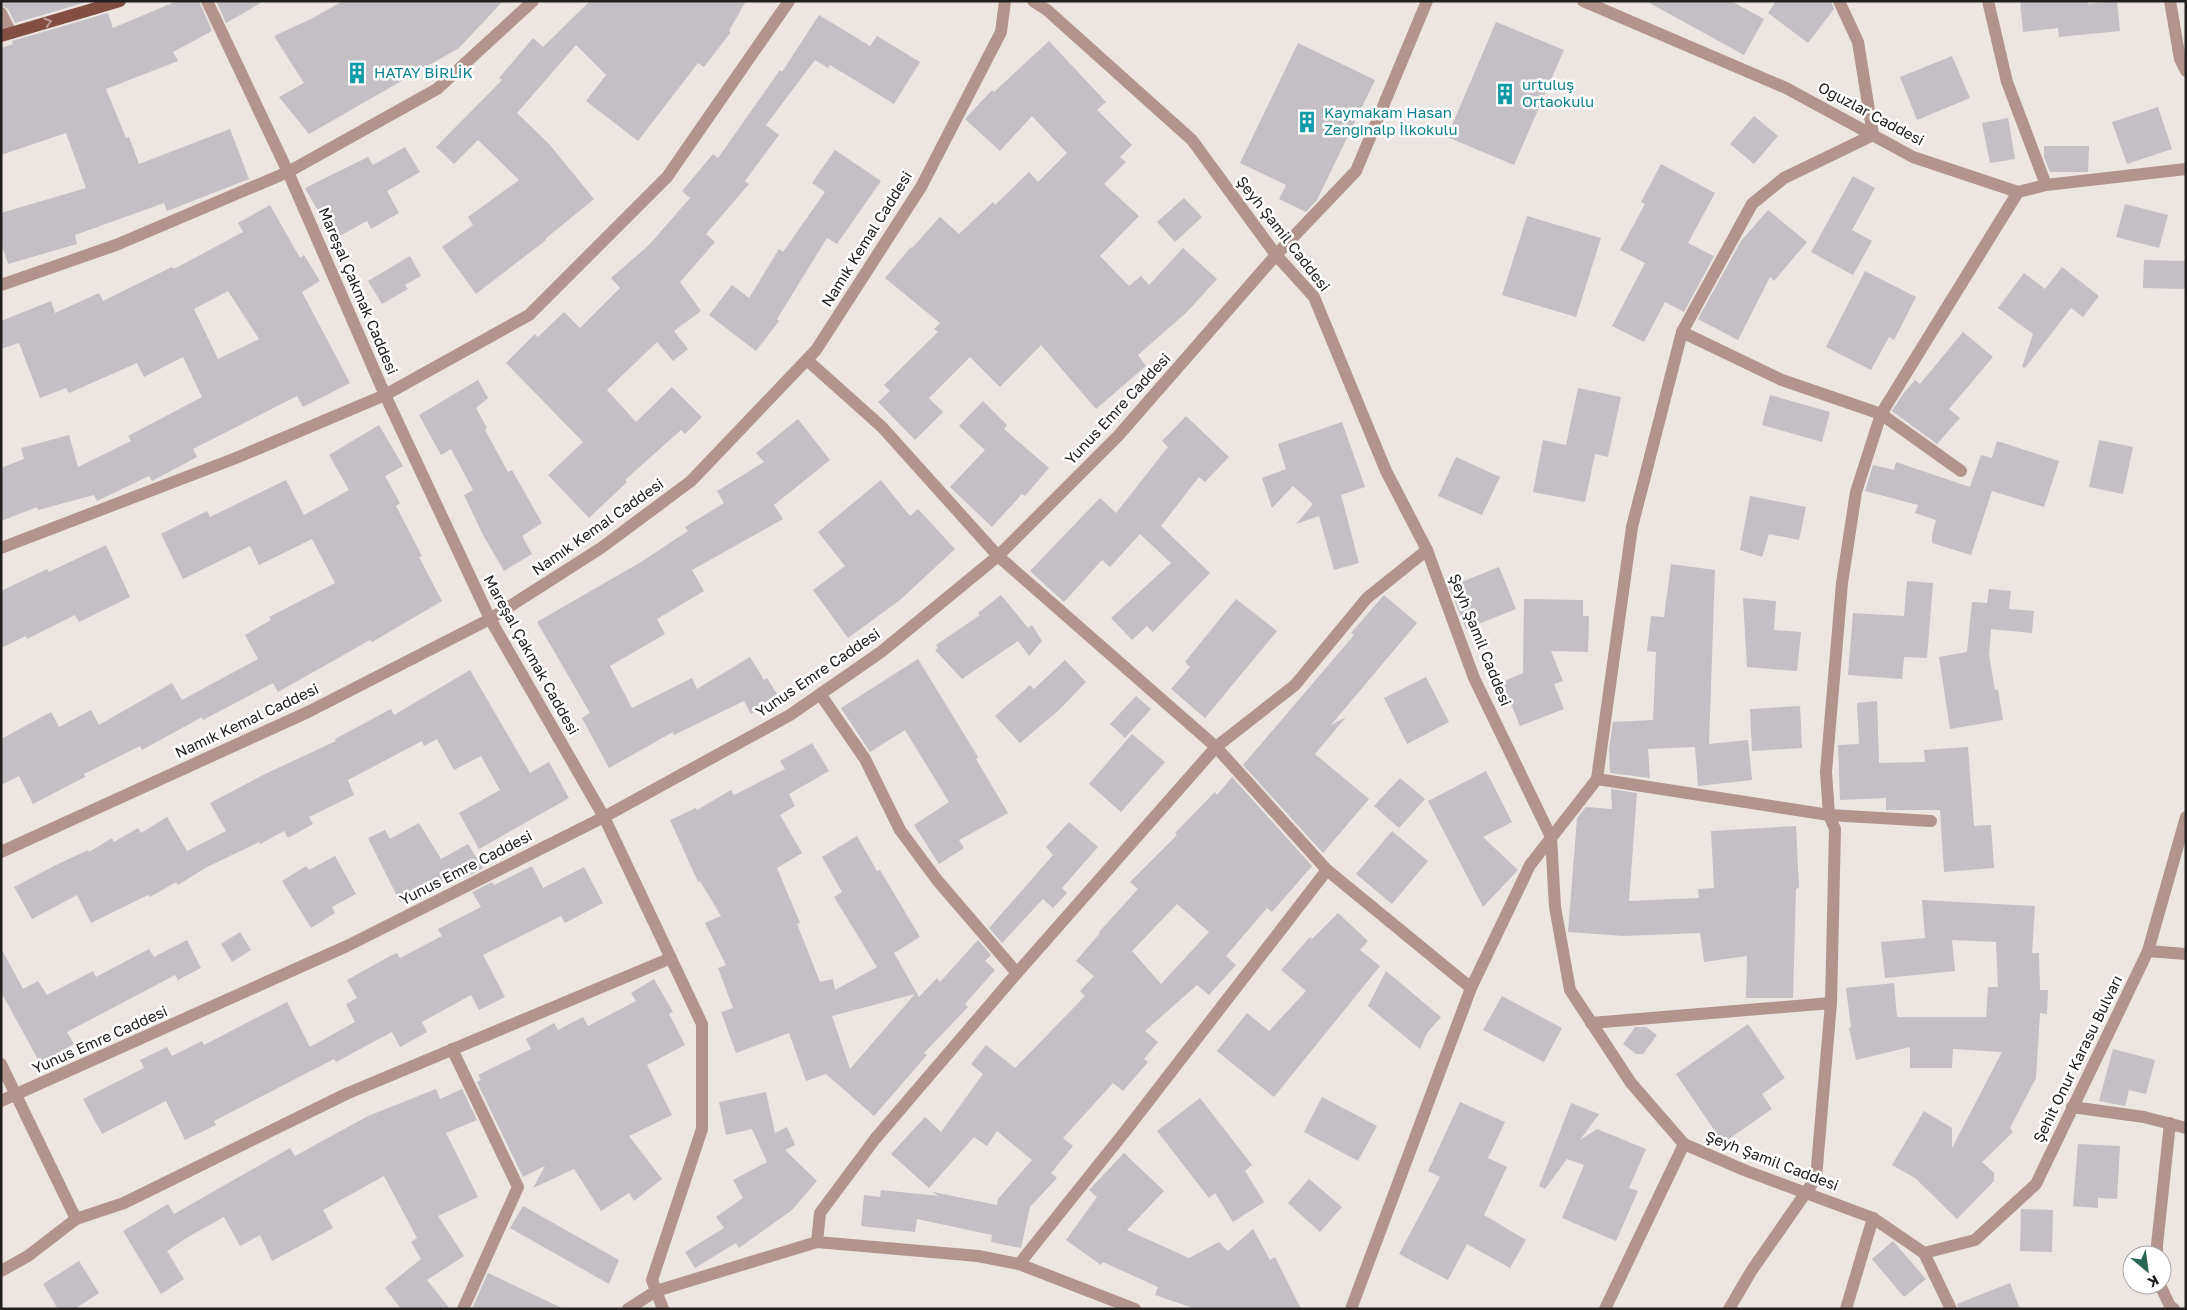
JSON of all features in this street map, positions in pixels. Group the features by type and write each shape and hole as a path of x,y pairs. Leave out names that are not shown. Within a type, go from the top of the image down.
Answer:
{"main road":[{"path":"6,34 120,1"}],"street":[{"name":"Mareşal Çakmak Caddesi","path":"207,1 288,172 385,395 490,619 604,816 702,1024 702,1129 652,1280 663,1309"},
{"path":"1,286 116,245 288,172 437,89 533,1"},
{"path":"1,548 236,458 385,395 529,315 667,177 789,1"},
{"name":"Namık Kemal Caddesi","path":"1,852 308,712 490,619 601,548 691,481 816,350 921,187 1001,32 1005,1"},
{"name":"Şeyh Şamil Caddesi","path":"1033,1 1047,10 1192,140 1276,255 1314,297 1386,471 1427,550 1474,678 1551,837 1555,907 1570,990 1631,1084 1684,1144 1744,1170 1874,1218 1924,1253"},
{"name":"Yunus Emre Caddesi","path":"1,1101 347,946 604,816 790,715 881,652 998,556 1118,436 1276,255 1356,171 1427,1"},
{"name":"Oğuzlar Caddesi","path":"1583,1 1786,88 1914,157 2018,192"},
{"path":"1351,1309 1471,988 1530,865 1597,779 1632,527 1682,332 1752,204 1784,178 1873,135 1858,42 1839,1"},
{"path":"1988,1 2007,82 2046,185"},
{"path":"2170,1 2180,59 2186,71"},
{"path":"1,12 6,34"},
{"path":"1729,1309 1752,1270 1816,1178 1831,1003 1835,829 1829,814 1826,772 1842,583 1856,492 1881,414 2018,192 2046,185 2186,169"},
{"path":"1682,332 1782,380 1881,414 1961,471"},
{"path":"807,360 882,427 998,556 1216,747 1327,870 1471,988"},
{"path":"817,1242 820,1213 870,1146 1016,973 1216,747 1295,685 1367,598 1427,550"},
{"path":"820,694 865,759 900,830 937,880 1016,973"},
{"path":"1597,779 1829,814 1931,821"},
{"name":"Şehit Onur Karasu Bulvarı","path":"1924,1253 1975,1240 2036,1184 2148,951 2186,817"},
{"path":"1019,1264 1127,1129 1327,870"},
{"path":"2148,951 2186,954"},
{"path":"1,1271 28,1256 76,1219 124,1203 346,1094 671,958"},
{"path":"1591,1023 1831,1003"},
{"path":"452,1050 518,1187 463,1309"},
{"path":"1,1064 18,1094 76,1219"},
{"path":"2072,1107 2144,1117 2186,1128"},
{"path":"2156,1245 2170,1123"},
{"path":"1605,1309 1684,1144"},
{"path":"1846,1309 1874,1218"},
{"path":"628,1309 656,1290 817,1242 978,1256 1019,1264 1135,1309"},
{"path":"1924,1253 1951,1309"},
{"path":"2165,1295 2170,1306 2174,1309"}],"building":[{"path":"1,1 90,1 15,23 8,9 1,5"},
{"path":"177,1 199,1 212,31 173,52 178,61 106,89 126,138 129,137 139,164 230,129 249,179 167,211 164,203 75,235 77,244 8,264 1,242 1,213 86,188 66,133 1,155 1,48 13,44 12,41 108,13 113,28"},
{"path":"216,1 264,1 226,23"},
{"name":"HATAY BİRLİK","path":"343,1 503,1 459,48 309,134 279,97 304,83 274,36 313,18"},
{"path":"590,1 746,1 729,31 731,32 704,67 698,63 638,141 586,101 606,75 576,45 517,113 549,144 594,199 546,240 476,294 442,247 473,225 468,217 519,180 478,140 454,164 436,147 502,80 499,78 533,38 543,47"},
{"path":"1646,1 1731,1 1764,19 1744,55"},
{"path":"1776,1 1831,1 1834,9 1808,43 1768,13"},
{"path":"2020,1 2088,1 2088,4 2117,1 2120,31 2059,37 2058,28 2023,32"},
{"path":"819,15 870,46 877,36 920,62 894,104 830,65 828,68 815,60 766,125 779,135 745,181 749,184 706,234 715,242 680,282 701,311 674,331 688,349 673,361 657,342 607,390 636,422 672,387 702,417 685,434 681,430 625,480 627,482 589,518 548,475 583,442 506,363 535,334 538,337 564,312 580,328 620,288 611,278 649,245 690,198 682,191 713,154 718,158 780,70 782,72"},
{"name":"urtuluş Ortaokulu","path":"1496,22 1564,50 1514,165 1447,137"},
{"path":"1049,41 1106,102 1097,110 1132,145 1120,157 1126,162 1104,184 1139,216 1100,256 1129,286 1141,276 1149,285 1183,248 1217,279 1187,312 1138,355 1146,366 1096,409 1041,345 1000,387 970,357 929,398 943,412 915,440 878,402 890,391 884,385 938,332 934,329 940,323 885,278 940,217 959,234 993,202 995,205 1029,172 1038,182 1067,153 1032,116 1000,151 965,119 992,90 994,92"},
{"name":"Kaymakam Hasan Zenginalp İlkokulu","path":"1298,43 1375,80 1317,200 1306,212 1279,199 1286,185 1240,163"},
{"path":"1952,56 1970,98 1917,120 1900,77"},
{"path":"2158,107 2172,149 2127,164 2112,122"},
{"path":"1754,116 1778,136 1754,164 1730,144"},
{"path":"2008,118 2015,159 1990,163 1982,123"},
{"path":"2044,146 2089,146 2088,172 2050,172 2044,157"},
{"path":"405,147 420,172 387,191 399,213 371,229 367,221 334,239 305,188 368,157 373,165"},
{"path":"835,150 881,181 837,244 827,238 777,319 779,321 756,351 709,315 732,285 749,298 779,249 783,252 825,192 812,183"},
{"path":"1661,164 1715,193 1688,243 1714,256 1684,312 1665,302 1644,342 1612,326 1645,263 1620,250 1645,204 1641,202"},
{"path":"1853,176 1875,188 1852,230 1872,241 1853,275 1811,252"},
{"path":"1184,198 1202,217 1175,242 1157,222"},
{"path":"2125,204 2168,215 2159,248 2116,237"},
{"path":"270,205 300,258 304,255 320,281 302,292 350,383 303,407 297,396 193,449 197,457 152,481 149,476 97,501 94,495 38,510 37,507 1,521 1,468 24,459 21,448 69,435 78,467 131,441 128,436 202,397 183,357 144,377 137,363 69,393 66,388 40,398 19,343 1,349 1,321 51,301 55,313 99,293 103,301 172,267 174,269 243,232 238,223","holes":["228,291 259,339 218,359 194,309"]},
{"path":"1768,210 1807,242 1774,281 1770,277 1738,340 1698,319 1741,241"},
{"path":"1527,216 1601,238 1576,317 1502,295"},
{"path":"410,256 421,276 405,285 408,289 382,304 368,281"},
{"path":"2144,260 2186,261 2186,289 2143,288"},
{"path":"2062,267 2099,296 2083,317 2071,308 2025,368 2022,367 2033,334 1998,308 2024,273 2045,289"},
{"path":"1865,271 1916,297 1894,340 1889,337 1871,370 1826,347"},
{"path":"1963,332 1993,357 1949,409 1960,418 1937,444 1892,411 1915,380 1920,384"},
{"path":"478,380 488,398 476,408 487,428 485,430 508,472 512,470 542,523 522,536 532,554 504,571 483,535 464,495 473,490 451,449 441,455 419,415"},
{"path":"1578,388 1621,397 1608,457 1595,454 1585,502 1533,492 1543,440 1566,445"},
{"path":"1770,395 1830,412 1822,442 1762,425"},
{"path":"983,401 1007,425 1004,429 1049,468 1025,496 1022,494 992,527 950,487 985,450 959,426"},
{"path":"1186,416 1229,457 1205,482 1199,477 1161,526 1210,573 1153,632 1147,626 1132,640 1111,618 1171,563 1140,534 1110,567 1102,560 1064,602 1030,571 1100,498 1116,513 1168,447 1162,441"},
{"path":"798,419 830,460 774,505 783,519 692,570 704,591 657,619 665,634 610,666 632,708 692,678 697,689 750,657 764,680 767,678 779,697 751,714 744,701 674,735 673,732 609,768 582,718 590,713 537,622 641,562 688,531 685,527 724,503 717,491 764,462 756,453"},
{"path":"1342,422 1365,487 1341,495 1359,563 1334,570 1319,516 1296,524 1313,504 1293,486 1272,508 1262,478 1286,469 1278,444"},
{"path":"379,425 403,466 385,476 400,503 396,506 422,556 419,557 442,601 372,642 370,640 278,692 273,683 203,720 202,717 142,750 140,746 84,774 85,777 33,804 19,776 1,785 1,739 51,712 59,727 91,710 99,725 172,683 182,700 258,659 245,635 271,620 269,617 335,583 312,539 259,565 250,546 183,579 161,534 207,511 210,517 286,480 304,515 349,490 329,455"},
{"path":"2099,440 2133,447 2123,494 2089,487"},
{"path":"1997,441 2059,461 2044,507 1992,491 1971,555 1932,543 1936,520 1915,513 1918,505 1865,491 1873,465 1894,470 1896,462 1970,487 1981,455 1992,458"},
{"path":"1456,457 1500,477 1482,515 1438,496"},
{"path":"881,480 910,516 918,509 955,549 900,600 848,638 813,590 845,566 818,532"},
{"path":"1750,496 1806,507 1799,540 1769,534 1762,557 1740,550"},
{"path":"106,545 130,597 79,622 75,615 27,639 26,636 1,648 1,591 47,569 49,572"},
{"path":"1671,564 1715,570 1709,744 1748,740 1752,780 1698,786 1695,747 1648,749 1650,778 1610,773 1609,749 1613,722 1653,720 1656,652 1647,651 1651,616 1664,617"},
{"path":"1499,567 1516,609 1466,629 1449,587"},
{"path":"1907,581 1933,583 1927,658 1904,657 1902,679 1848,675 1853,613 1904,616"},
{"path":"1989,589 2011,591 2009,609 2034,611 2032,633 1991,629 1989,655 1995,690 1998,689 2003,720 1950,729 1939,657 1967,652 1972,602 1987,603"},
{"path":"1001,595 1028,628 1032,625 1042,641 1029,656 1018,641 962,679 935,650 938,648 936,645 980,615 978,613"},
{"path":"1384,595 1417,623 1331,725 1346,717 1315,754 1369,799 1323,853 1243,765 1354,635 1351,633"},
{"path":"1743,598 1776,601 1774,630 1801,632 1797,671 1747,667"},
{"path":"1236,599 1277,631 1205,718 1171,689 1190,667 1185,662"},
{"path":"1524,599 1583,600 1583,616 1589,616 1588,652 1551,651 1563,681 1554,684 1564,709 1520,726 1502,682 1523,673"},
{"path":"918,659 978,757 976,759 1008,813 959,840 964,848 939,864 914,825 949,802 905,730 870,752 841,708"},
{"path":"1065,660 1086,682 1059,710 1020,743 995,716 1030,685 1034,689"},
{"path":"470,670 530,773 549,762 569,798 479,849 459,813 500,790 481,756 454,770 437,739 424,746 422,741 348,780 354,795 309,817 313,824 288,838 284,831 260,844 259,842 205,868 178,885 176,882 150,897 148,895 91,923 77,895 32,919 14,887 88,850 89,852 112,838 114,842 138,828 141,833 167,817 187,851 226,831 210,803 265,774 336,741 335,739 391,709 394,715"},
{"path":"1426,677 1449,722 1407,744 1384,698"},
{"path":"1136,696 1151,709 1125,738 1110,724"},
{"path":"1877,701 1879,763 1925,762 1924,750 1968,747 1974,826 1991,825 1994,868 1944,872 1940,810 1886,810 1886,798 1840,800 1838,745 1859,744 1857,703"},
{"path":"1800,706 1802,748 1752,751 1750,709"},
{"path":"1132,734 1165,762 1121,812 1089,784"},
{"path":"812,743 829,771 789,794 795,806 780,815 802,853 777,868 800,923 797,924 820,982 833,979 835,990 877,967 834,897 842,892 822,857 857,836 877,871 880,870 920,937 894,953 919,997 937,978 940,982 978,940 991,955 985,961 995,970 965,1004 968,1007 924,1053 927,1055 874,1116 826,1074 806,1081 789,1033 736,1053 721,1012 733,1008 718,968 726,965 705,923 721,916 700,881 698,882 670,820 696,808 697,810 731,790 734,795 785,769 780,761","holes":["915,994 850,1069 832,1016"]},
{"path":"1486,771 1512,822 1483,837 1518,870 1483,907 1428,801"},
{"path":"1232,777 1312,866 1272,912 1267,908 1226,956 1236,965 1209,995 1197,985 1145,1031 1158,1042 1144,1059 1148,1062 1123,1091 1113,1083 1063,1138 1073,1146 1051,1173 1057,1178 1030,1207 1021,1248 991,1242 992,1235 917,1219 915,1232 861,1226 864,1195 880,1197 881,1190 938,1196 933,1192 997,1205 998,1199 1032,1160 997,1131 987,1146 974,1137 929,1188 891,1154 925,1117 941,1132 983,1074 971,1064 986,1045 1015,1068 1085,996 1080,991 1094,976 1076,961 1138,889 1130,882 1177,835 1175,833 1215,792 1217,795","holes":["1177,904 1209,932 1161,984 1132,951"]},
{"path":"1400,778 1425,799 1399,828 1374,806"},
{"path":"1611,789 1637,793 1629,901 1699,898 1698,889 1714,888 1711,831 1796,826 1799,888 1796,889 1793,998 1746,998 1747,956 1704,962 1700,933 1623,936 1568,932 1577,818 1586,807 1612,809"},
{"path":"1069,822 1098,847 1062,888 1067,893 1053,908 1043,899 1002,943 989,928 1053,855 1046,847"},
{"path":"419,823 441,859 468,844 483,868 464,878 460,872 425,893 423,890 400,902 368,838 385,830 390,839"},
{"path":"1392,831 1428,861 1392,904 1356,874"},
{"path":"335,856 356,894 332,907 335,913 311,928 282,881 306,866 309,870"},
{"path":"532,866 543,888 584,867 603,903 565,923 561,916 483,955 505,997 479,1010 471,995 422,1022 427,1032 400,1047 392,1032 336,1062 334,1059 214,1121 216,1125 185,1140 166,1101 102,1134 83,1099 144,1068 140,1060 167,1047 172,1056 202,1041 204,1045 287,1002 310,1047 355,1022 346,1004 357,998 347,980 390,956 397,953 400,958 442,936 438,929 481,907 472,892 492,882 494,885"},
{"path":"1922,900 2035,906 2032,953 2039,953 2040,990 2048,990 2047,1014 2040,1013 2036,1078 2010,1128 2013,1132 1982,1162 1994,1173 1994,1181 1957,1219 1915,1178 1892,1165 1924,1111 1952,1128 1952,1148 2002,1052 1953,1049 1952,1068 1910,1068 1910,1047 1856,1060 1849,1028 1851,1027 1846,988 1894,983 1897,1017 1986,1017 1988,987 1998,987 1996,942 1952,940 1955,971 1885,978 1881,942 1925,938"},
{"path":"1338,913 1368,941 1360,950 1380,966 1274,1097 1217,1051 1247,1013 1269,1031 1306,991 1281,970 1310,937 1312,939"},
{"path":"240,932 251,950 232,962 221,944"},
{"path":"187,940 201,968 178,980 175,975 67,1032 74,1044 40,1063 1,992 1,948 23,989 38,981 47,995 93,971 96,977 149,949 154,957"},
{"path":"1386,971 1441,1017 1427,1033 1420,1049 1368,1006"},
{"path":"654,979 673,1012 669,1014 685,1045 647,1065 672,1115 629,1136 662,1179 634,1201 629,1193 601,1211 574,1169 533,1188 545,1166 523,1177 477,1082 481,1080 478,1075 531,1049 526,1039 554,1023 558,1030 583,1017 588,1026 636,1001 631,993"},
{"path":"1502,996 1562,1028 1544,1062 1483,1030"},
{"path":"1748,1024 1785,1078 1762,1094 1772,1109 1723,1143 1676,1074"},
{"path":"1635,1027 1646,1027 1657,1035 1643,1054 1636,1054 1623,1044"},
{"path":"2113,1049 2155,1060 2146,1094 2129,1090 2125,1106 2099,1101"},
{"path":"436,1089 440,1099 462,1089 477,1120 446,1133 478,1197 438,1216 464,1256 427,1280 450,1309 401,1309 385,1288 421,1259 411,1242 417,1238 384,1176 323,1210 333,1228 272,1261 260,1235 240,1246 224,1217 167,1251 184,1279 161,1294 123,1231 168,1204 174,1214 290,1148 295,1156 368,1116"},
{"path":"766,1092 775,1133 787,1127 795,1145 785,1150 817,1181 792,1210 739,1248 736,1243 695,1268 685,1252 724,1228 716,1217 743,1198 733,1180 767,1162 752,1129 726,1135 719,1102"},
{"path":"1322,1097 1377,1126 1358,1161 1304,1132"},
{"path":"1200,1098 1252,1165 1245,1171 1264,1202 1233,1222 1215,1193 1209,1198 1157,1131"},
{"path":"1460,1102 1505,1122 1488,1158 1507,1167 1484,1215 1526,1240 1510,1268 1467,1244 1448,1280 1399,1254 1440,1177 1428,1171"},
{"path":"1571,1103 1599,1114 1580,1140 1597,1129 1646,1149 1629,1188 1638,1191 1616,1241 1562,1218 1584,1165 1567,1159 1545,1189 1539,1186"},
{"path":"2078,1144 2120,1146 2117,1199 2098,1198 2098,1208 2073,1206"},
{"path":"1124,1153 1164,1191 1127,1230 1189,1258 1219,1242 1228,1251 1253,1229 1270,1260 1275,1257 1301,1309 1196,1309 1155,1295 1158,1287 1103,1262 1101,1265 1066,1240 1097,1197 1089,1190"},
{"path":"1309,1179 1342,1207 1320,1232 1288,1203"},
{"path":"523,1206 619,1260 609,1284 510,1228"},
{"path":"2021,1209 2053,1210 2052,1252 2020,1251"},
{"path":"1893,1241 1926,1279 1904,1297 1872,1259"},
{"path":"79,1261 99,1293 75,1309 58,1309 43,1284"},
{"path":"488,1273 564,1309 472,1309"},
{"path":"2010,1283 2020,1309 1959,1309 1957,1304"}],"place":[{"name":"HATAY BİRLİK","path":"357,73"},
{"name":"urtuluş Ortaokulu","path":"1505,94"},
{"name":"Kaymakam Hasan Zenginalp İlkokulu","path":"1307,122"}]}
